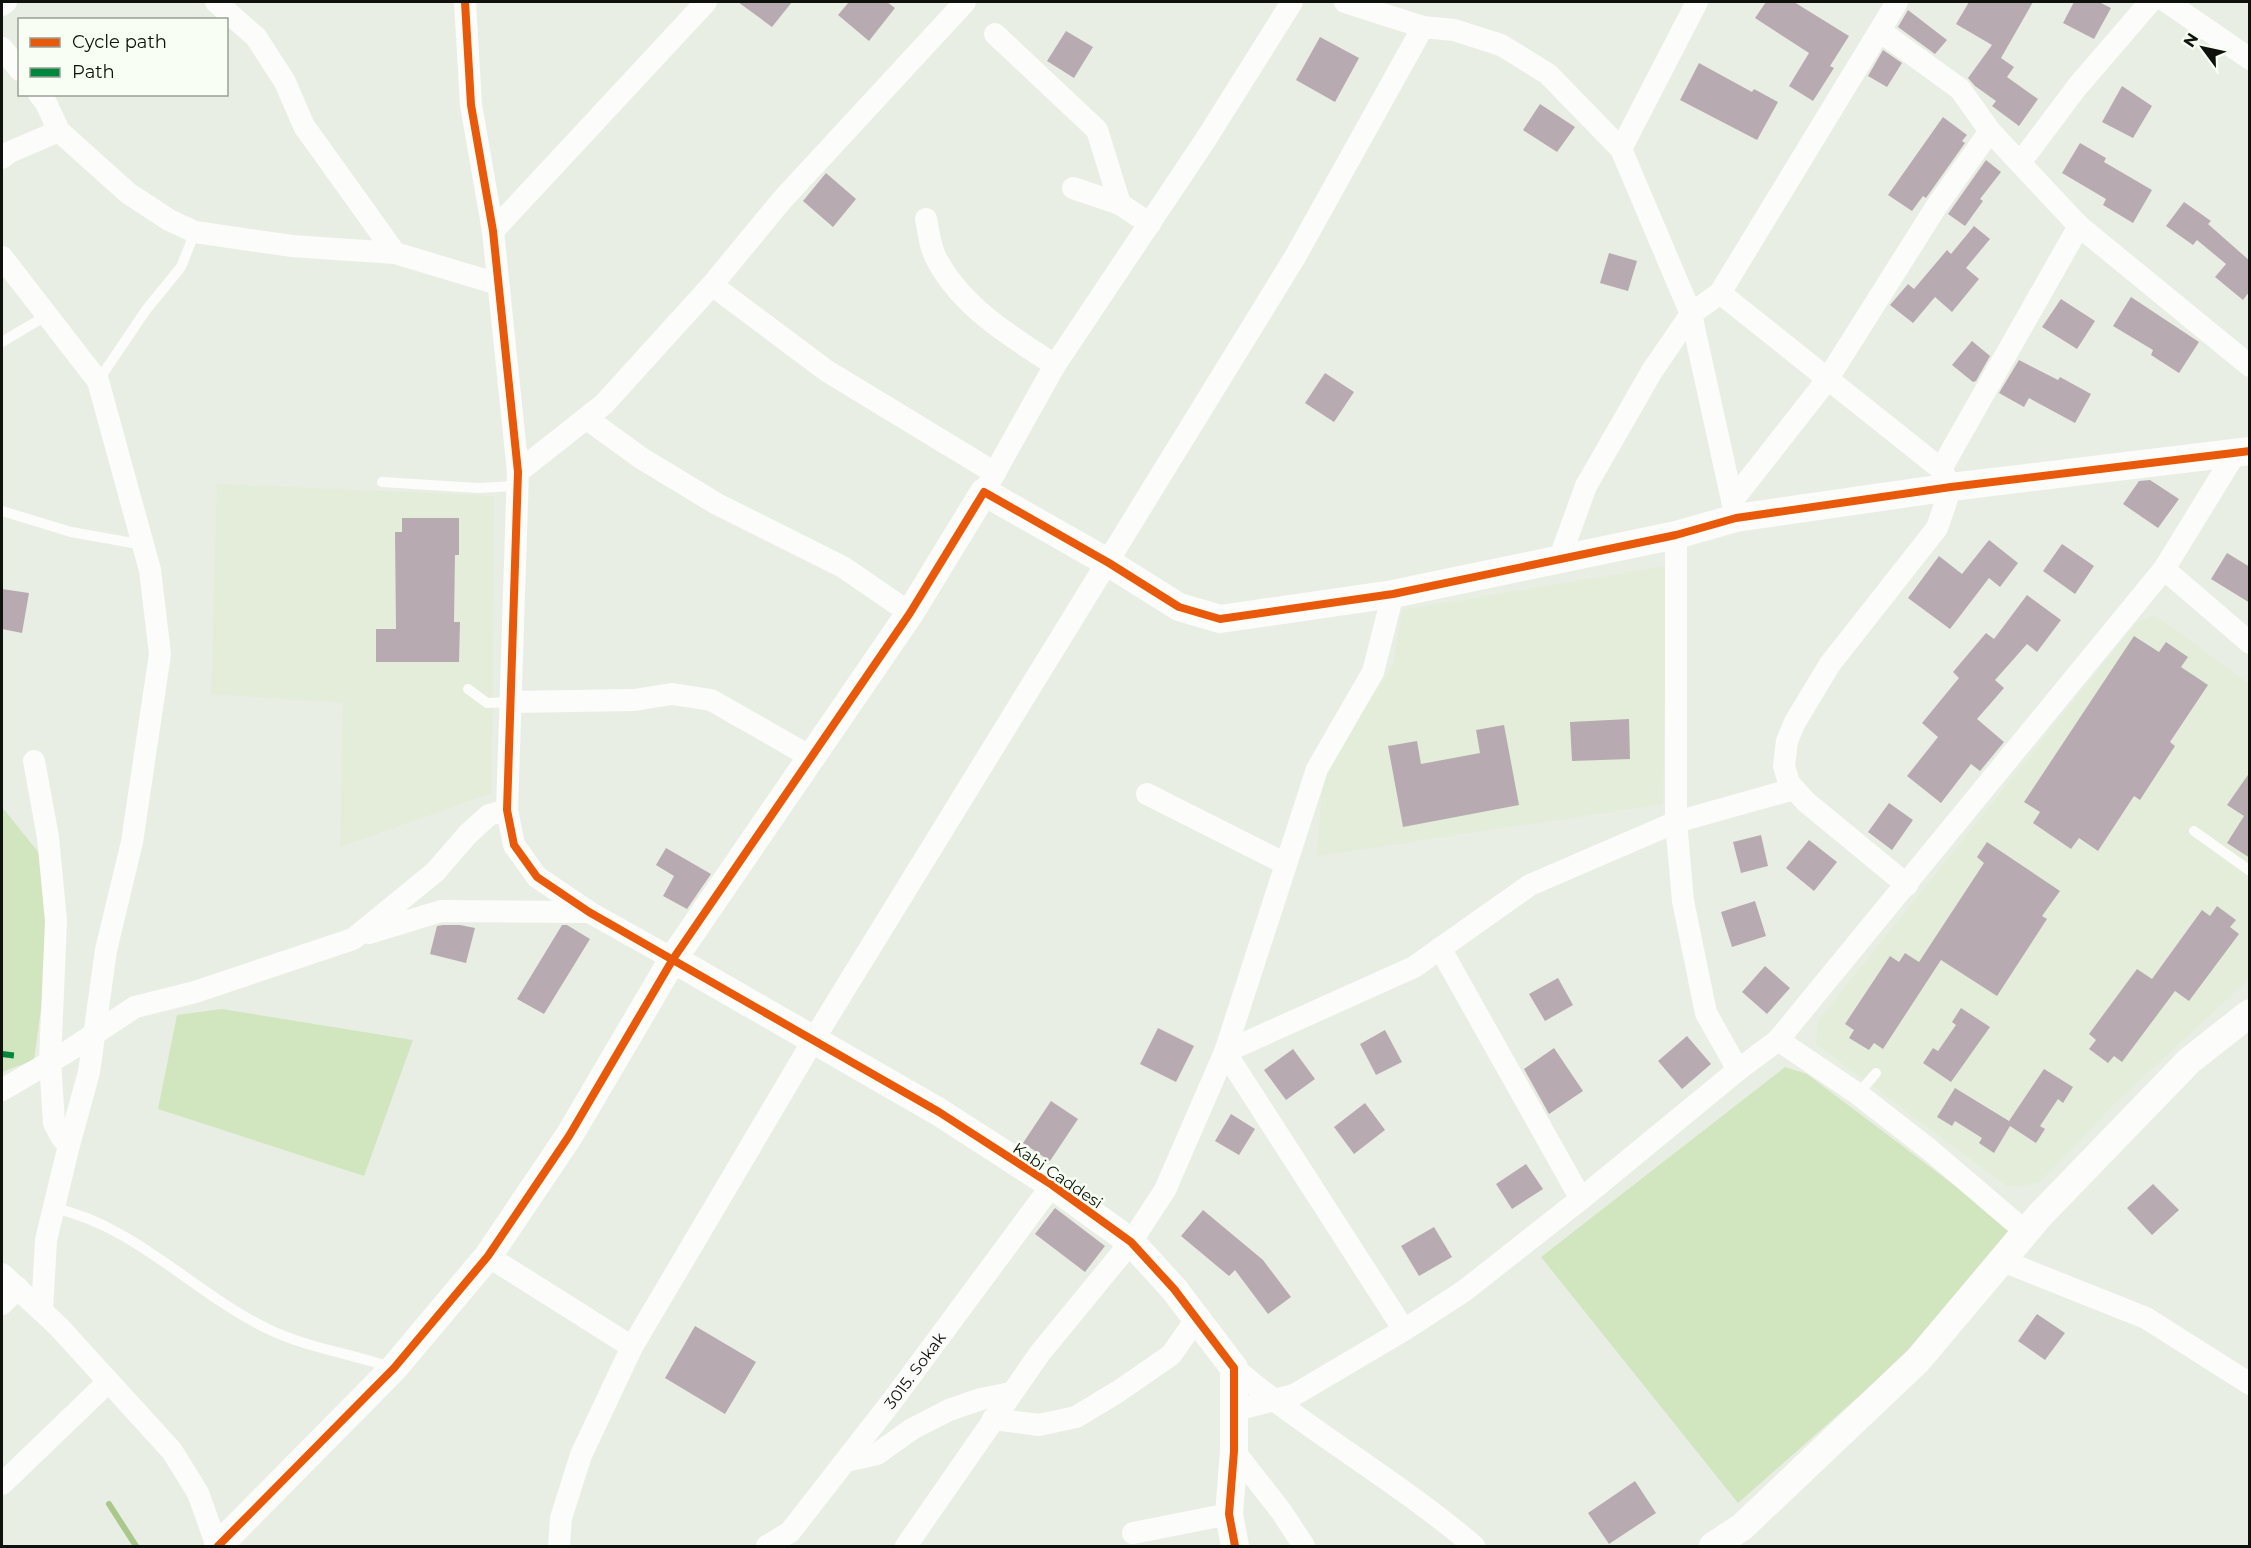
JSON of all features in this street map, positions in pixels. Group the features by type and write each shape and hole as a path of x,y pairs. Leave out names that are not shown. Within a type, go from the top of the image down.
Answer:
{"street":[{"path":"2,5 6,2"},
{"path":"216,2 256,37 285,82 304,126 395,253"},
{"path":"465,2 471,105 493,231 518,479 507,810 514,845 537,877 589,912 673,959"},
{"path":"493,231 706,2"},
{"path":"518,479 604,404 712,285 782,200 965,2"},
{"path":"2,1304 10,1281 42,1311 172,1450 198,1492 218,1546 394,1368 488,1256 569,1136 673,959 910,613 989,483 1055,364 1206,139 1292,2"},
{"path":"1345,2 1423,27 1454,30 1501,45 1548,74 1621,149 1691,314 1734,509"},
{"path":"1621,149 1697,2"},
{"path":"1559,560 1586,486 1652,371 1691,314 1720,292 1897,2"},
{"path":"2020,163 2077,87 2150,2"},
{"path":"2167,2 2250,58"},
{"path":"559,1546 561,1518 581,1455 632,1347 814,1040 1109,563 1295,256 1423,27"},
{"path":"1880,31 1960,89 1990,131 2079,226 2250,366"},
{"path":"994,33 1097,130 1120,204"},
{"path":"2,48 18,68"},
{"path":"41,96 59,131 128,193 169,220 195,232 292,246 395,253 498,284"},
{"path":"2,158 59,131"},
{"path":"1734,509 1827,380 1936,207 1990,131"},
{"path":"1073,188 1120,204 1150,224"},
{"path":"926,219 936,259 960,293 1006,333 1055,364"},
{"path":"1907,885 1805,801 1789,783 1785,766 1787,741 1795,722 1830,664 1937,528 1946,478 2079,226"},
{"path":"2,257 98,381 150,570 160,654 132,842 106,950 89,1072 46,1240 42,1311"},
{"path":"712,285 827,370 1109,563 1179,607 1220,619 1393,594 1676,535 1734,509 1946,478 2243,452"},
{"path":"1720,292 1946,478"},
{"path":"586,418 641,458 717,504 843,567 910,613"},
{"path":"1234,1410 1294,1395 1404,1330 1464,1291 1778,1040 2164,568 2243,452"},
{"path":"1676,535 1676,822 1683,901 1706,1012 1738,1070"},
{"path":"2164,568 2250,643"},
{"path":"906,1546 1040,1353 1131,1242 1165,1190 1225,1052 1317,769 1373,672 1393,594"},
{"path":"510,702 634,699 672,694 711,700 811,757"},
{"path":"34,761 48,837 56,921 50,1061 54,1124 69,1145"},
{"path":"1225,1052 1414,967 1530,885 1676,822 1794,789"},
{"path":"1147,794 1286,864"},
{"path":"353,939 435,872 468,834 489,815 507,810"},
{"path":"2,1090 135,1006 195,992 421,916 441,911 589,912"},
{"path":"1440,948 1581,1199"},
{"name":"Kabi Caddesi","path":"673,959 939,1112 1052,1185 1131,1242 1174,1289 1234,1368"},
{"path":"1713,1546 1742,1527 1918,1360 2040,1215 2189,1062 2250,1013"},
{"path":"1778,1040 1858,1094 1930,1150 2026,1232"},
{"path":"1225,1052 1404,1330"},
{"name":"3015. Sokak","path":"766,1546 790,1532 846,1461 1052,1185"},
{"path":"488,1256 632,1347"},
{"path":"2002,1261 2146,1318 2250,1384"},
{"path":"993,1419 1039,1425 1076,1417 1171,1355 1197,1318"},
{"path":"1234,1368 1273,1401 1441,1518 1474,1546"},
{"path":"1234,1368 1234,1451 1229,1514 1235,1546"},
{"path":"2,1484 108,1382"},
{"path":"846,1461 877,1454 912,1429 949,1410 981,1399 1011,1393"},
{"path":"1234,1451 1281,1511 1304,1546"},
{"path":"1133,1533 1229,1514"}],"lane":[{"path":"98,381 135,326 181,267 195,232"},
{"path":"2,342 46,316"},
{"path":"382,482 477,488 518,479"},
{"path":"2,511 71,532 144,544"},
{"path":"468,689 488,703 510,702"},
{"path":"2194,831 2250,871"},
{"path":"1858,1094 1876,1073"},
{"path":"54,1208 90,1218 113,1229 192,1284 265,1328 290,1338 394,1368"}],"shaded area":[{"path":"217,484 494,496 492,793 340,847 343,703 211,694"},
{"path":"1667,566 1663,804 1317,856 1323,777 1335,751 1393,666 1402,610"},
{"path":"2155,615 2249,684 2249,979 2116,1102 2039,1183 2008,1187 1816,1044 1818,1021 2137,622"}],"green space":[{"path":"2,807 39,853 49,951 34,1060 2,1072"},
{"path":"222,1009 413,1040 364,1176 158,1109 177,1015"},
{"path":"1785,1067 1807,1074 1999,1219 2011,1234 1917,1345 1738,1503 1541,1257"}],"building":[{"path":"738,2 792,2 772,27"},
{"path":"849,2 887,2 895,8 869,41 838,15"},
{"path":"1766,2 1794,2 1849,36 1830,66 1834,68 1813,101 1789,86 1809,53 1755,18"},
{"path":"1969,2 2033,2 2001,58 2014,67 2007,77 2038,99 2019,126 1992,106 1996,101 1968,78 1992,45 1956,24"},
{"path":"2074,2 2099,2 2111,8 2094,39 2063,23"},
{"path":"1908,10 1947,40 1935,54 1898,27"},
{"path":"1066,31 1093,47 1074,78 1047,61"},
{"path":"1320,37 1359,58 1335,102 1296,80"},
{"path":"1883,50 1902,63 1887,87 1868,76"},
{"path":"1699,63 1752,92 1754,89 1778,102 1757,140 1680,100"},
{"path":"2122,86 2152,106 2133,138 2102,122"},
{"path":"1540,104 1575,127 1557,152 1523,130"},
{"path":"1943,117 1967,135 1962,141 1965,143 1926,198 1923,196 1912,211 1888,195"},
{"path":"2080,143 2106,158 2104,162 2152,190 2133,223 2103,205 2106,199 2062,173"},
{"path":"1986,160 2001,172 1980,199 1983,201 1965,226 1948,214"},
{"path":"826,173 856,199 833,227 803,201"},
{"path":"2184,202 2211,221 2208,224 2250,261 2250,291 2243,300 2215,277 2226,264 2197,240 2193,245 2166,226"},
{"path":"1974,226 1990,239 1966,268 1979,279 1952,312 1935,297 1913,323 1890,305 1908,284 1914,289 1947,250 1951,254"},
{"path":"1609,253 1637,261 1628,291 1600,283"},
{"path":"2131,297 2199,342 2179,373 2151,355 2153,350 2113,326"},
{"path":"2061,299 2095,321 2077,349 2042,327"},
{"path":"1972,341 1990,356 1976,381 1973,382 1952,365"},
{"path":"2019,360 2058,380 2060,377 2091,394 2075,423 2029,398 2024,407 1999,393"},
{"path":"1325,373 1354,392 1334,422 1305,403"},
{"path":"2150,480 2179,499 2158,528 2123,504 2139,481"},
{"path":"402,518 459,518 459,555 455,555 454,622 460,622 459,662 376,662 376,629 396,629 395,532 402,532"},
{"path":"1989,540 2018,563 2000,587 1989,578 1950,629 1908,598 1939,556 1962,574"},
{"path":"2062,544 2094,566 2075,594 2043,571"},
{"path":"2227,553 2250,567 2250,603 2211,579"},
{"path":"2,589 29,593 22,633 2,629"},
{"path":"2027,595 2061,620 2037,652 2027,644 1995,680 2004,688 1977,719 2004,742 1980,771 1971,764 1941,803 1907,776 1938,737 1922,723 1959,678 1953,672 1986,633 1994,639"},
{"path":"2134,636 2159,652 2166,642 2188,657 2181,667 2208,685 2170,742 2175,746 2140,800 2134,796 2098,851 2079,838 2071,849 2033,823 2040,812 2024,802"},
{"path":"1629,719 1630,759 1572,761 1570,722"},
{"path":"1504,725 1519,805 1403,827 1388,746 1417,741 1421,764 1480,753 1476,730"},
{"path":"2250,772 2250,858 2227,843 2244,816 2227,805"},
{"path":"1889,803 1913,820 1892,850 1868,832"},
{"path":"1761,835 1768,866 1741,873 1733,842"},
{"path":"1809,840 1837,862 1814,891 1786,868"},
{"path":"1987,842 2060,891 2042,916 2047,919 1997,996 1941,960 1883,1049 1874,1043 1869,1050 1849,1038 1854,1030 1845,1024 1890,956 1899,962 1905,953 1919,962 1984,863 1977,857"},
{"path":"666,848 711,874 687,909 663,896 674,876 656,865"},
{"path":"1755,901 1766,936 1732,947 1721,912"},
{"path":"2217,906 2236,920 2230,927 2239,934 2189,1001 2175,991 2122,1062 2114,1056 2108,1063 2089,1049 2096,1040 2089,1034 2137,969 2152,979 2202,910 2210,916"},
{"path":"562,925 567,925 590,939 544,1014 517,999"},
{"path":"437,926 475,928 466,963 430,954"},
{"path":"1765,966 1790,988 1767,1014 1742,992"},
{"path":"1558,978 1573,1005 1545,1021 1529,994"},
{"path":"1961,1008 1990,1027 1951,1082 1923,1063 1933,1048 1938,1051 1956,1025 1952,1022"},
{"path":"1158,1028 1194,1046 1176,1082 1140,1064"},
{"path":"1385,1030 1402,1062 1376,1075 1360,1044"},
{"path":"1687,1036 1711,1064 1682,1089 1658,1061"},
{"path":"1554,1048 1583,1091 1549,1114 1524,1069"},
{"path":"1293,1049 1315,1079 1286,1100 1264,1070"},
{"path":"2044,1069 2073,1087 2063,1103 2058,1099 2040,1126 2045,1129 2036,1143 2010,1126 1994,1153 1979,1143 1982,1138 1955,1121 1952,1126 1937,1117 1955,1088 2009,1121"},
{"path":"1051,1101 1078,1119 1050,1161 1023,1143"},
{"path":"1365,1103 1385,1130 1354,1154 1334,1127"},
{"path":"1231,1114 1255,1129 1239,1155 1215,1141"},
{"path":"1526,1164 1543,1189 1512,1209 1496,1184"},
{"path":"2153,1184 2179,1210 2152,1235 2127,1208"},
{"path":"1055,1208 1105,1246 1085,1272 1035,1234"},
{"path":"1203,1210 1263,1260 1291,1297 1268,1314 1235,1270 1229,1276 1181,1236"},
{"path":"1434,1227 1452,1257 1419,1276 1401,1246"},
{"path":"2037,1314 2065,1333 2045,1360 2018,1341"},
{"path":"695,1326 756,1362 725,1414 665,1378"},
{"path":"1635,1481 1656,1513 1609,1544 1588,1513"}],"waterway":[{"path":"109,1504 136,1546"}],"marked path":[{"path":"2,1054 19,1056"}],"cycle path":[{"path":"465,2 471,105 493,231 518,472 507,810 514,845 537,877 589,912 939,1112 1052,1185 1131,1242 1174,1289 1234,1368 1234,1451 1229,1514 1235,1546"},
{"path":"218,1546 394,1368 488,1256 569,1136 673,959 910,613 984,492 1109,563 1179,607 1220,619 1393,594 1676,535 1736,518 1951,487 2250,451"}]}
